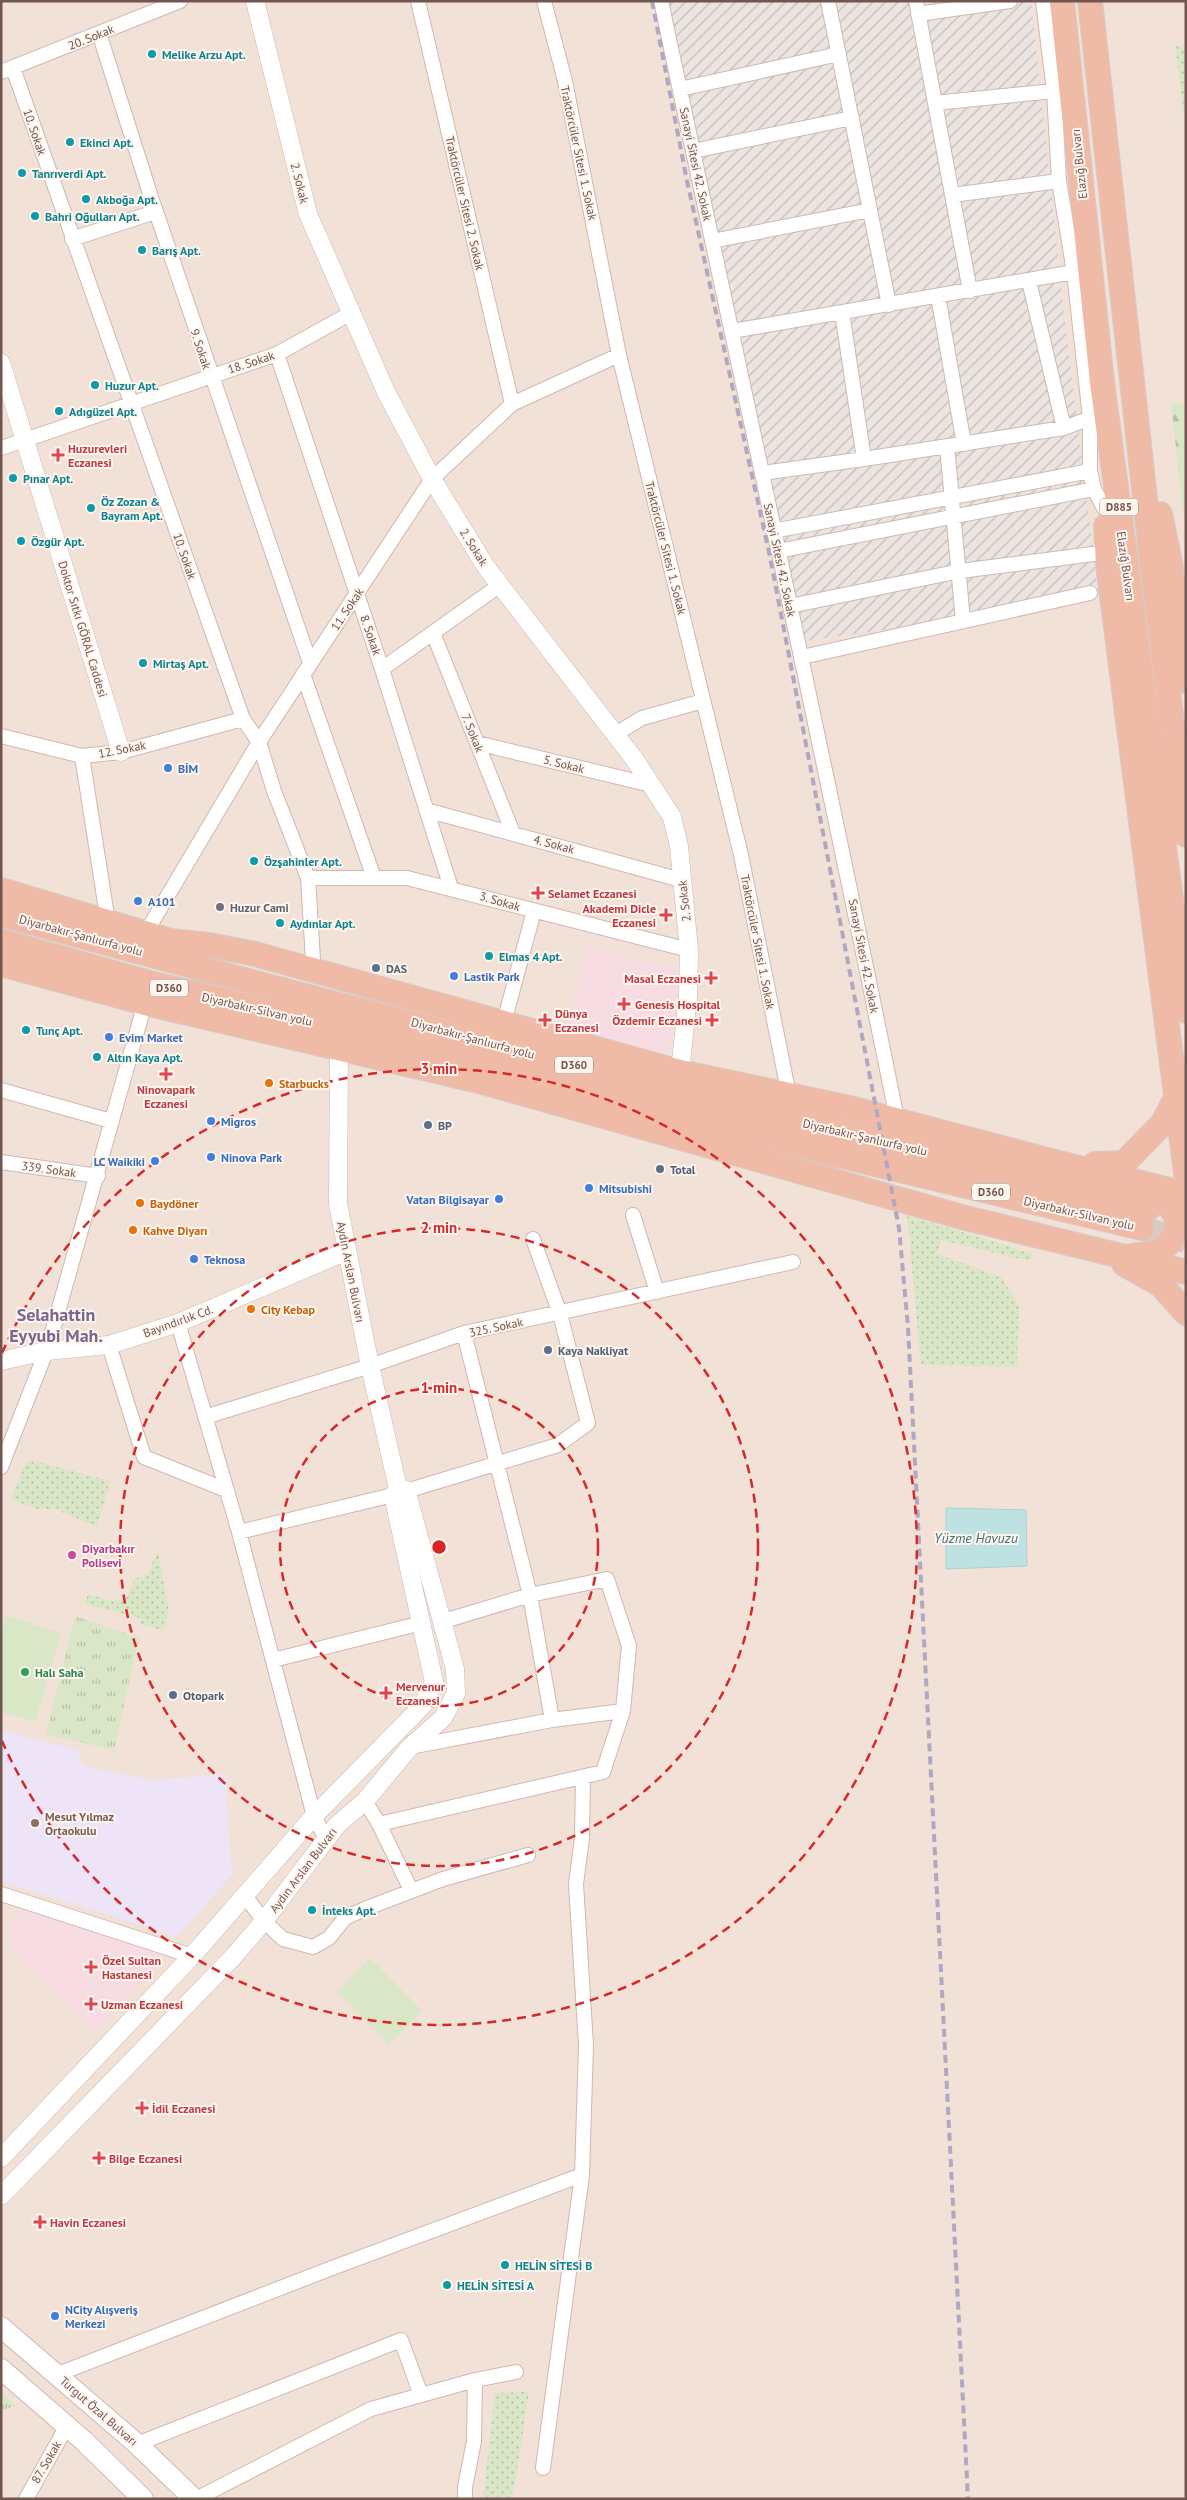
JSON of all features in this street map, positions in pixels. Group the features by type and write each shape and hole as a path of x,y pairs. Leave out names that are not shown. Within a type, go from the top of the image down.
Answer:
{"highway":[{"name":"Elazığ Bulvarı","path":"1062,1 1102,382 1186,1010"},
{"name":"Elazığ Bulvarı","path":"1090,1 1131,373 1186,835"},
{"path":"1131,373 1170,562 1186,681"},
{"path":"1102,382 1099,499 1109,552 1108,565 1186,1173"},
{"path":"1,890 172,941 209,945 255,954 680,1072 897,1119 1063,1164 1148,1207 1171,1209 1177,1220 1176,1230 1173,1238 1163,1249 1126,1257"},
{"name":"Diyarbakır-Şanlıurfa yolu","path":"1,914 313,999 400,1018 611,1075 1148,1207"},
{"name":"Diyarbakır-Silvan yolu","path":"1,941 339,1038"},
{"path":"1,964 145,1003 339,1038"},
{"name":"D360","path":"339,1038 478,1081 962,1217 1186,1272"},
{"name":"D360","path":"339,1038 675,1115"},
{"path":"1063,1164 1124,1163 1163,1123 1176,1098"},
{"path":"576,1108 675,1115"},
{"name":"Diyarbakır-Silvan yolu","path":"675,1115 841,1156 1148,1207"},
{"path":"1148,1207 1186,1194"},
{"path":"1103,1252 1161,1285 1186,1313"}],"main road":[{"path":"400,1018 479,1016"},
{"name":"Turgut Özal Bulvarı","path":"1,2327 138,2444 195,2499"},
{"path":"1,2369 67,2426 143,2499"}],"street":[{"name":"20. Sokak","path":"7,70 180,1"},
{"name":"2. Sokak","path":"255,1 308,214 353,312 386,392 432,480 486,567 614,736 635,760 672,817 679,846 689,950 688,996 680,1072"},
{"name":"Traktörcüler Sitesi 2. Sokak","path":"418,1 512,404"},
{"name":"Traktörcüler Sitesi 1. Sokak","path":"544,1 565,81 619,354 740,855 789,1095"},
{"name":"Sanayi Sitesi 42. Sokak","path":"662,1 773,531 802,657 897,1119"},
{"path":"828,1 888,305"},
{"path":"970,291 917,8 1010,1"},
{"path":"778,551 955,518 1099,499 1090,471 1090,418 1074,272 1059,181 1054,91 1042,1"},
{"name":"9. Sokak","path":"99,33 155,212 374,878"},
{"path":"680,89 839,54"},
{"name":"10. Sokak","path":"7,70 72,239 242,719 259,742 274,791 308,878 313,960"},
{"path":"935,103 1054,91"},
{"path":"693,151 852,118"},
{"path":"952,195 1059,181"},
{"path":"712,241 870,210"},
{"path":"72,239 155,212"},
{"path":"732,331 1074,272"},
{"path":"1029,281 1064,428"},
{"path":"938,296 964,444"},
{"name":"18. Sokak","path":"1,448 277,354 353,312"},
{"path":"842,312 864,459"},
{"name":"8. Sokak","path":"277,354 382,669 452,888"},
{"name":"11. Sokak","path":"145,934 259,742 432,480 512,404 619,354"},
{"name":"Doktor Sıtkı GÖRAL Caddesi","path":"1,364 121,752"},
{"path":"762,472 864,459 1064,428 1090,418"},
{"path":"948,446 963,621"},
{"path":"773,531 1090,471"},
{"path":"790,606 960,571 1109,552"},
{"path":"382,669 500,585"},
{"path":"802,657 1090,593"},
{"name":"7. Sokak","path":"433,633 513,833"},
{"path":"614,736 642,718 703,701"},
{"name":"12. Sokak","path":"1,736 82,756 121,752 242,719"},
{"name":"5. Sokak","path":"477,743 651,785"},
{"path":"82,756 108,922"},
{"name":"4. Sokak","path":"426,810 681,880"},
{"name":"3. Sokak","path":"308,878 407,878 689,950"},
{"path":"504,1022 534,911"},
{"path":"1,1468 46,1351 98,1176 111,1121 145,1003"},
{"name":"Aydın Arslan Bulvarı","path":"1,2158 192,1956 314,1816 333,1799 423,1705 434,1682 399,1493 370,1366 338,1204 339,1038"},
{"path":"1,1090 111,1121"},
{"name":"339. Sokak","path":"1,1162 98,1176"},
{"path":"634,1215 657,1292"},
{"path":"239,1532 399,1493 558,1445 588,1423 560,1314 533,1239"},
{"name":"Bayındırlık Cd.","path":"1,1361 46,1351 109,1345 178,1323 347,1252"},
{"name":"325. Sokak","path":"205,1417 370,1366 464,1334 793,1262"},
{"path":"178,1323 239,1532 314,1816 326,1840"},
{"path":"464,1334 498,1462 530,1595 552,1720"},
{"path":"109,1345 144,1457 226,1490"},
{"name":"Aydın Arslan Bulvarı","path":"1,2196 233,1957 264,1921 336,1825 365,1801 410,1747 443,1718 456,1693 455,1669 444,1621 399,1493"},
{"path":"379,1824 603,1772 623,1711 629,1646 607,1579 530,1595 444,1621"},
{"path":"273,1660 422,1623"},
{"path":"410,1747 552,1720 623,1711"},
{"path":"543,2468 582,2175 586,2045 576,1884 582,1838 583,1777"},
{"path":"365,1801 379,1824 411,1890"},
{"path":"245,1896 264,1921 283,1939 313,1947 329,1938 345,1918 411,1890 528,1855"},
{"path":"1,1894 192,1956"},
{"path":"58,2374 332,2268 582,2175"},
{"path":"138,2444 401,2340 421,2395"},
{"path":"195,2499 371,2409 476,2380 516,2372"},
{"path":"465,2499 465,2487 474,2441 476,2380"},
{"name":"87. Sokak","path":"26,2499 67,2426"}],"shaded area":[{"path":"1,1 1186,1 1186,2499 1,2499"},
{"path":"666,1 1031,1 1064,315 1099,600 804,641"},
{"name":"Genesis Hospital","path":"589,947 680,971 668,1060 564,1037"},
{"path":"1,1730 78,1750 82,1765 150,1780 225,1774 232,1875 177,1937 1,1881"},
{"name":"Özel Sultan Hastanesi","path":"19,1908 166,1955 96,2032 19,1958 9,1936"}],"green space":[{"path":"1186,45 1186,131 1175,46"},
{"path":"1171,402 1186,404 1186,537"},
{"path":"907,1215 1033,1254 1029,1261 941,1240 937,1254 1001,1277 1019,1305 1017,1367 921,1365"},
{"path":"34,1461 110,1481 97,1527 55,1509 38,1509 11,1500 25,1463"},
{"path":"158,1551 168,1606 166,1627 162,1630 141,1625 140,1618 85,1604 88,1594 112,1601 126,1599 135,1578 146,1577"},
{"name":"Halı Saha","path":"5,1616 61,1633 35,1722 1,1712 1,1630"},
{"path":"75,1616 139,1638 114,1750 46,1734"},
{"path":"370,1958 422,2011 389,2044 337,1992"},
{"path":"1,2392 15,2406 1,2411"},
{"path":"529,2392 515,2484 510,2499 483,2499 495,2393"}],"water":[{"name":"Yüzme Havuzu","path":"946,1508 1026,1510 1027,1566 946,1569"}],"tunnel":[{"path":"1142,1228 1186,1241"}],"railway":[{"path":"652,1 687,181 770,557 899,1228 908,1327 968,2499"}],"place":[{"name":"Melike Arzu Apt.","path":"152,54"},
{"name":"Ekinci Apt.","path":"70,142"},
{"name":"Tanrıverdi Apt.","path":"22,173"},
{"name":"Akboğa Apt.","path":"86,199"},
{"name":"Bahri Oğulları Apt.","path":"35,216"},
{"name":"Barış Apt.","path":"142,250"},
{"name":"Huzur Apt.","path":"95,385"},
{"name":"Adıgüzel Apt.","path":"59,411"},
{"name":"Huzurevleri Eczanesi","path":"58,455"},
{"name":"Pınar Apt.","path":"13,478"},
{"name":"Öz Zozan & Bayram Apt.","path":"91,508"},
{"name":"Özgür Apt.","path":"21,541"},
{"name":"Mirtaş Apt.","path":"143,663"},
{"name":"BİM","path":"168,768"},
{"name":"Özşahinler Apt.","path":"254,861"},
{"name":"Selamet Eczanesi","path":"538,893"},
{"name":"A101","path":"138,901"},
{"name":"Huzur Cami","path":"220,907"},
{"name":"Akademi Dicle Eczanesi","path":"666,915"},
{"name":"Aydınlar Apt.","path":"280,923"},
{"name":"Elmas 4 Apt.","path":"489,956"},
{"name":"DAS","path":"376,968"},
{"name":"Lastik Park","path":"454,976"},
{"name":"Masal Eczanesi","path":"711,978"},
{"name":"Genesis Hospital","path":"624,1004"},
{"name":"Dünya Eczanesi","path":"545,1020"},
{"name":"Özdemir Eczanesi","path":"712,1020"},
{"name":"Tunç Apt.","path":"26,1030"},
{"name":"Evim Market","path":"109,1037"},
{"name":"Altın Kaya Apt.","path":"97,1057"},
{"name":"Ninovapark Eczanesi","path":"166,1074"},
{"name":"Starbucks","path":"269,1083"},
{"name":"Migros","path":"211,1121"},
{"name":"BP","path":"428,1125"},
{"name":"Ninova Park","path":"211,1157"},
{"name":"LC Waikiki","path":"155,1161"},
{"name":"Total","path":"660,1169"},
{"name":"Mitsubishi","path":"589,1188"},
{"name":"Vatan Bilgisayar","path":"499,1199"},
{"name":"Baydöner","path":"140,1203"},
{"name":"Kahve Diyarı","path":"133,1230"},
{"name":"Teknosa","path":"194,1259"},
{"name":"City Kebap","path":"251,1309"},
{"name":"Kaya Nakliyat","path":"548,1350"},
{"name":"Diyarbakır Polisevi","path":"72,1555"},
{"name":"Halı Saha","path":"25,1672"},
{"name":"Mervenur Eczanesi","path":"386,1693"},
{"name":"Otopark","path":"173,1695"},
{"name":"Mesut Yılmaz Ortaokulu","path":"35,1823"},
{"name":"İnteks Apt.","path":"312,1910"},
{"name":"Özel Sultan Hastanesi","path":"91,1967"},
{"name":"Uzman Eczanesi","path":"91,2004"},
{"name":"İdil Eczanesi","path":"142,2108"},
{"name":"Bilge Eczanesi","path":"99,2158"},
{"name":"Havin Eczanesi","path":"40,2222"},
{"name":"HELİN SİTESİ B","path":"505,2265"},
{"name":"HELİN SİTESİ A","path":"447,2285"},
{"name":"NCity Alışveriş Merkezi","path":"55,2316"}],"district":[{"name":"Selahattin Eyyubi Mah.","path":"56,1324"}]}
